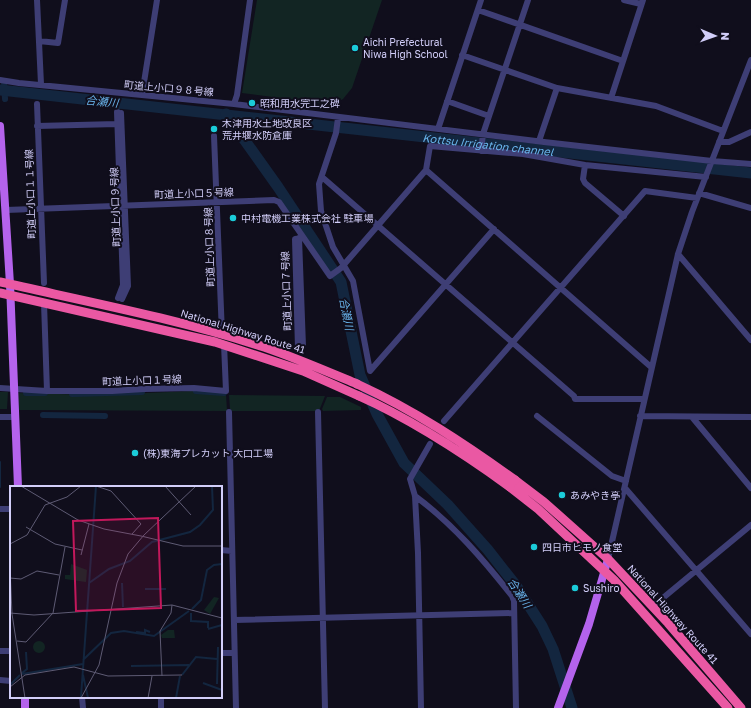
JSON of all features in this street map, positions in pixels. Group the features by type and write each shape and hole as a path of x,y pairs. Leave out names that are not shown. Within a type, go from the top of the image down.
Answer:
{"highway":[{"name":"National Highway Route 41","path":"0,282 222,334 307,363 368,389 416,414 465,444 513,483 538,509 605,570 728,708"},
{"name":"National Highway Route 41","path":"0,293 224,344 303,371 365,399 460,452 544,502 608,559 668,623 741,708"}],"main road":[{"path":"0,126 10,284 14,417 18,486"},
{"path":"558,708 589,624 608,559"}],"street":[{"path":"37,0 41,84"},
{"path":"39,42 58,44 65,0"},
{"path":"142,95 157,0"},
{"path":"234,104 237,95 250,0"},
{"path":"438,128 481,0"},
{"path":"481,151 483,134 521,25 528,0"},
{"path":"611,98 642,2 624,0"},
{"path":"478,10 623,61"},
{"path":"462,55 558,88 656,106 723,131"},
{"path":"608,559 678,254 698,195 751,60"},
{"name":"町道上小口９８号線","path":"0,80 234,104 337,119 438,128 712,161 751,164"},
{"path":"539,141 558,88"},
{"path":"447,101 489,116"},
{"name":"町道上小口１１号線","path":"37,104 44,283"},
{"name":"町道上小口９号線","path":"117,124 119,112 122,206"},
{"path":"337,119 336,131 319,184 320,211 342,267 353,282 370,371 494,229"},
{"path":"37,126 117,124 122,206 123,285 120,298"},
{"path":"719,142 729,142 751,132"},
{"name":"町道上小口８号線","path":"214,136 222,334"},
{"path":"651,367 426,170 430,146 523,154 585,165 706,176"},
{"path":"585,165 583,179 585,183 624,216"},
{"name":"町道上小口５号線","path":"6,210 276,200 279,202 300,238 330,276 342,267 426,170"},
{"path":"322,177 574,396 575,399 644,399"},
{"path":"444,421 624,216 644,191 698,195 751,208"},
{"path":"298,348 303,346 300,238"},
{"path":"678,254 751,340"},
{"path":"44,303 47,391"},
{"name":"町道上小口１号線","path":"0,388 47,391 112,392 144,389 188,388 226,391 224,344"},
{"path":"229,412 236,708"},
{"path":"318,412 325,708"},
{"path":"536,416 612,476 625,484 751,634"},
{"path":"640,416 751,417"},
{"path":"0,417 14,417"},
{"path":"692,417 751,488"},
{"path":"422,708 415,496 410,479 430,444"},
{"path":"415,496 438,514 490,568 512,596 514,613 516,708"},
{"path":"652,607 751,525"},
{"path":"222,550 232,551"},
{"path":"234,620 514,613"},
{"path":"222,653 234,653"},
{"path":"0,680 10,681"},
{"path":"82,698 84,708"},
{"path":"161,698 162,708"},
{"path":"165,698 166,708"}],"green space":[{"path":"257,0 382,0 352,88 343,99 332,105 242,93"},
{"path":"193,391 226,394 227,411 19,410 18,393 99,395"},
{"path":"0,392 8,392 7,409 0,409"},
{"path":"229,395 325,396 319,411 232,411 230,409"},
{"path":"327,397 340,397 361,407 361,410 323,411 322,409"}],"waterway":[{"name":"合瀬川","path":"4,82 5,99"},
{"name":"Kottsu Irrigation channel","path":"0,90 751,173"},
{"name":"合瀬川","path":"119,110 120,103"},
{"name":"合瀬川","path":"226,114 278,187 341,282 360,375 377,414 404,463 448,505 488,550 517,587 542,626 553,649 572,708"},
{"path":"196,391 224,393"},
{"path":"72,394 142,392"},
{"path":"26,393 45,393"},
{"path":"43,415 105,416"},
{"path":"0,462 0,487"}],"place":[{"name":"Aichi Prefectural Niwa High School","path":"355,48"},
{"name":"昭和用水完工之碑","path":"252,103"},
{"name":"木津用水土地改良区 荒井堰水防倉庫","path":"214,129"},
{"name":"中村電機工業株式会社 駐車場","path":"233,218"},
{"name":"(株)東海プレカット 大口工場","path":"135,453"},
{"name":"あみやき亭","path":"562,495"},
{"name":"四日市ヒモノ食堂","path":"534,547"},
{"name":"Sushiro","path":"575,588"}]}
